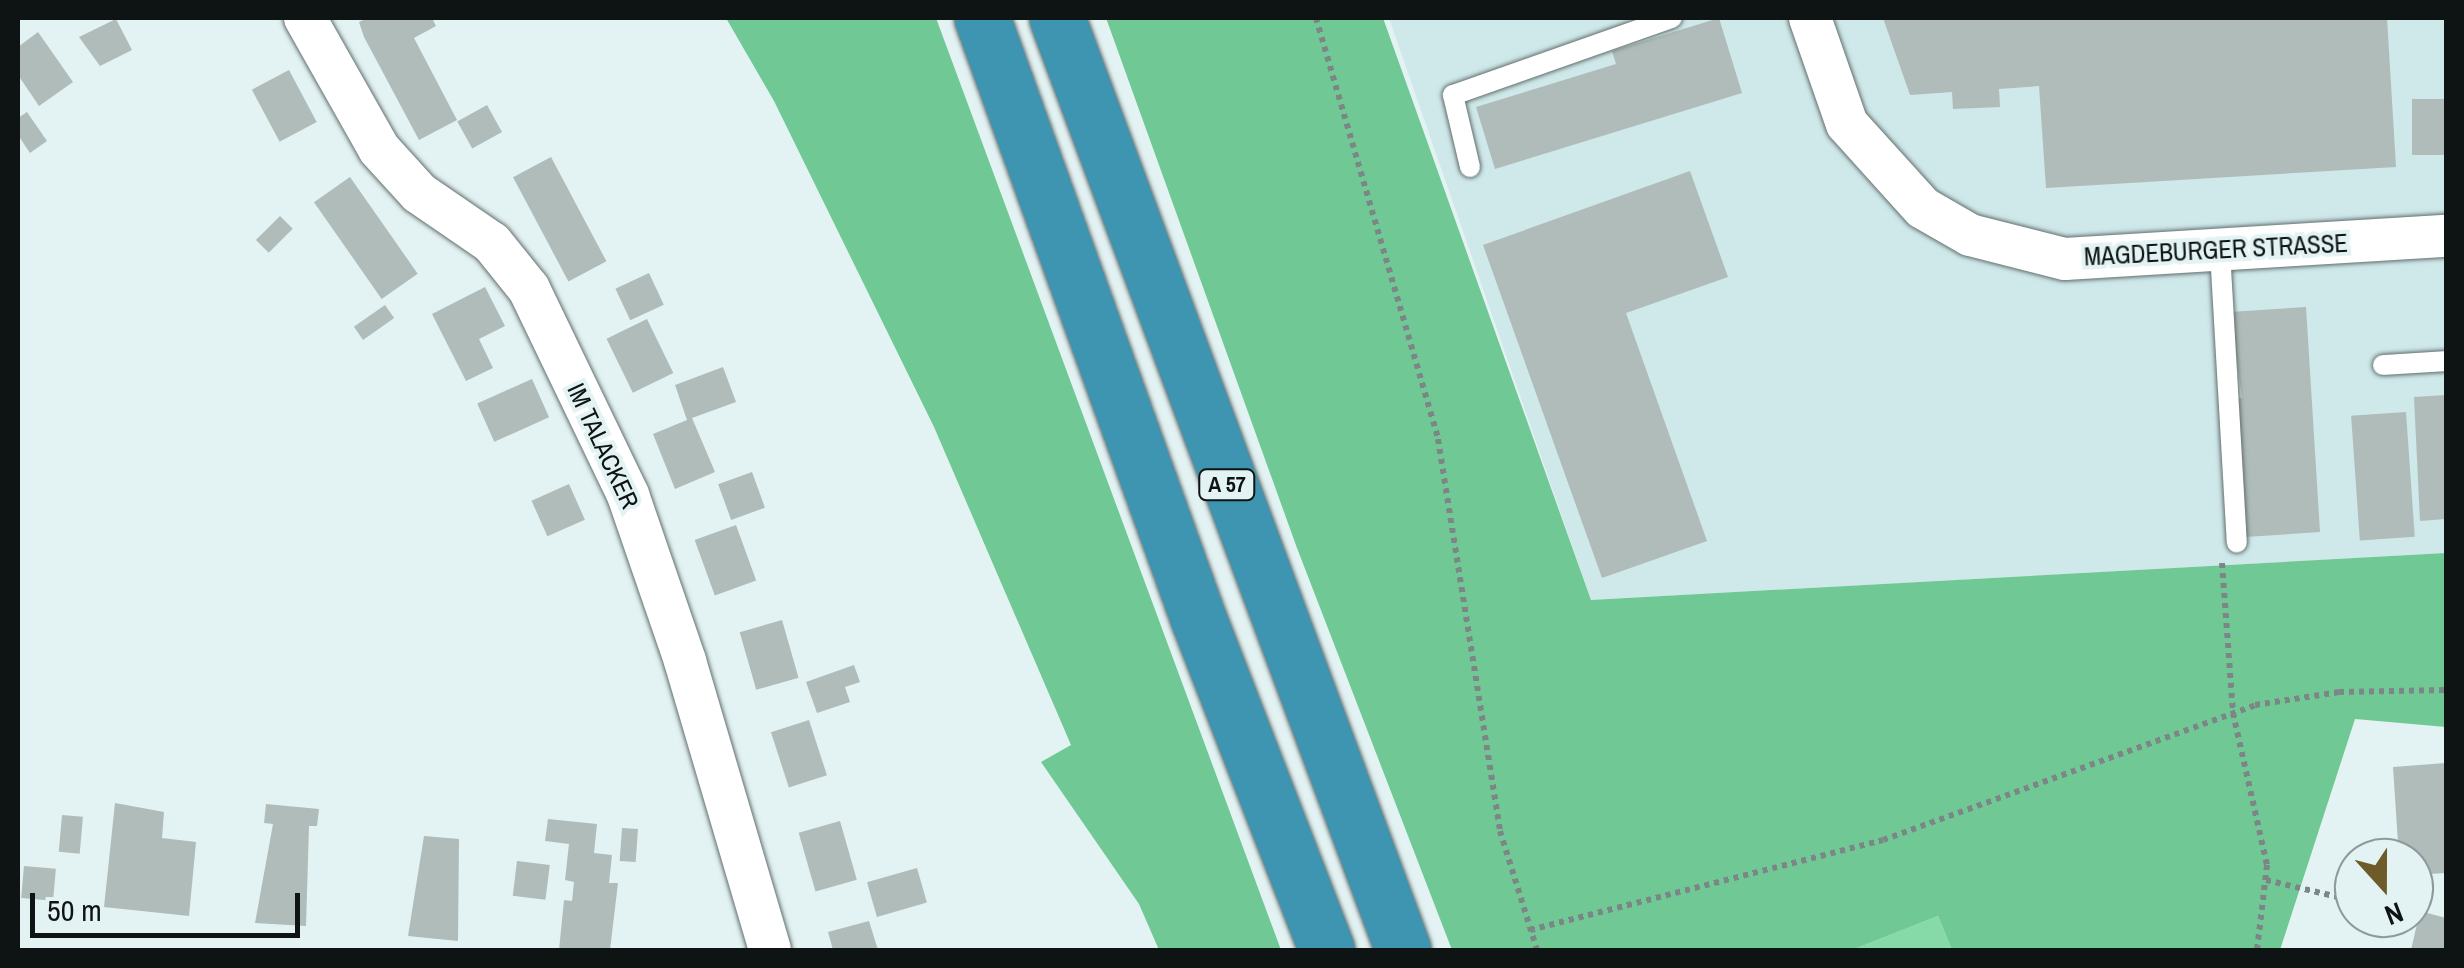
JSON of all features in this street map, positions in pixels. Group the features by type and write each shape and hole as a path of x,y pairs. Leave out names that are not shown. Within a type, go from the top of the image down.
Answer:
{"highway":[{"path":"982,18 1198,618 1327,950"},
{"name":"A 57","path":"1057,18 1402,950"}],"street":[{"name":"IM TALACKER","path":"305,18 379,148 419,193 492,243 529,289 628,495 685,661 770,950"},
{"name":"MAGDEBURGER STRASSE","path":"1810,18 1847,124 1923,208 1970,235 2065,259 2446,236"}],"lane":[{"path":"1470,168 1454,95 1672,18"},
{"path":"2220,251 2229,548"},
{"path":"2382,365 2446,361"}],"path":[{"path":"1316,18 1438,439 1500,831 1538,950"},
{"path":"2229,548 2234,713 2266,880 2258,950"},
{"path":"1530,930 1883,840 2234,713 2339,692 2446,690"},
{"path":"2266,880 2334,895"}],"shaded area":[{"path":"1389,18 2446,18 2446,553 1591,600"}],"green space":[{"path":"726,18 936,18 1281,950 1159,950 1139,904 1041,762 1071,745 934,427 774,101"},
{"path":"1106,18 1383,18 1591,600 2446,553 2446,727 2355,719 2280,950 1952,950 1938,916 1852,950 1452,950 1297,548"},
{"path":"1938,916 1952,950 1852,950"}],"building":[{"path":"368,18 432,18 436,26 414,38 457,120 419,140 364,37 359,22"},
{"path":"1719,18 1742,93 1495,169 1476,107 1616,64 1612,51"},
{"path":"1883,18 2387,18 2396,167 2046,188 2039,86 1999,89 2000,107 1953,109 1952,92 1910,95"},
{"path":"116,19 132,50 100,66 79,37"},
{"path":"38,32 73,82 39,106 18,75 18,47"},
{"path":"289,70 317,122 280,142 252,90"},
{"path":"2412,99 2446,99 2446,155 2412,155"},
{"path":"487,105 502,132 472,149 457,121"},
{"path":"27,112 47,141 30,153 18,135 18,118"},
{"path":"551,157 606,261 568,281 513,177"},
{"path":"1690,171 1728,277 1626,313 1707,541 1602,578 1483,245"},
{"path":"350,177 418,274 382,299 314,202"},
{"path":"280,216 293,229 269,253 256,240"},
{"path":"649,273 664,305 630,320 615,289"},
{"path":"485,287 505,326 479,339 493,368 466,381 432,314"},
{"path":"385,305 394,318 363,340 354,327"},
{"path":"2306,307 2320,532 2245,537 2236,398 2242,398 2230,312"},
{"path":"647,319 673,373 633,393 607,339"},
{"path":"723,367 736,402 692,418 715,472 675,489 653,434 687,420 675,385"},
{"path":"532,379 549,417 494,442 477,403"},
{"path":"2446,395 2446,519 2420,521 2414,397"},
{"path":"2406,412 2415,537 2360,541 2351,416"},
{"path":"752,472 765,508 731,520 718,484"},
{"path":"569,484 585,520 547,536 532,501"},
{"path":"736,525 756,580 715,595 695,540"},
{"path":"782,620 799,678 756,690 740,632"},
{"path":"854,665 860,682 845,687 850,702 817,713 806,682"},
{"path":"809,720 827,775 789,788 771,732"},
{"path":"2446,763 2446,873 2434,874 2434,838 2398,838 2393,767"},
{"path":"115,803 164,812 162,838 196,842 189,916 104,907"},
{"path":"266,804 319,809 317,826 309,826 306,926 255,923 273,824 264,823"},
{"path":"62,815 83,817 80,854 59,852"},
{"path":"548,819 597,824 594,853 612,855 609,883 618,883 610,950 559,950 564,900 572,901 574,882 565,880 569,844 545,841"},
{"path":"840,821 857,880 815,891 799,833"},
{"path":"622,828 638,829 636,862 620,861"},
{"path":"424,836 459,839 458,941 408,936"},
{"path":"517,861 550,865 545,900 513,896"},
{"path":"24,866 56,869 53,901 21,898"},
{"path":"917,868 927,903 877,917 867,882"},
{"path":"2434,915 2446,918 2446,950 2411,950 2414,938 2434,938"},
{"path":"869,921 878,950 833,950 828,932"}]}
